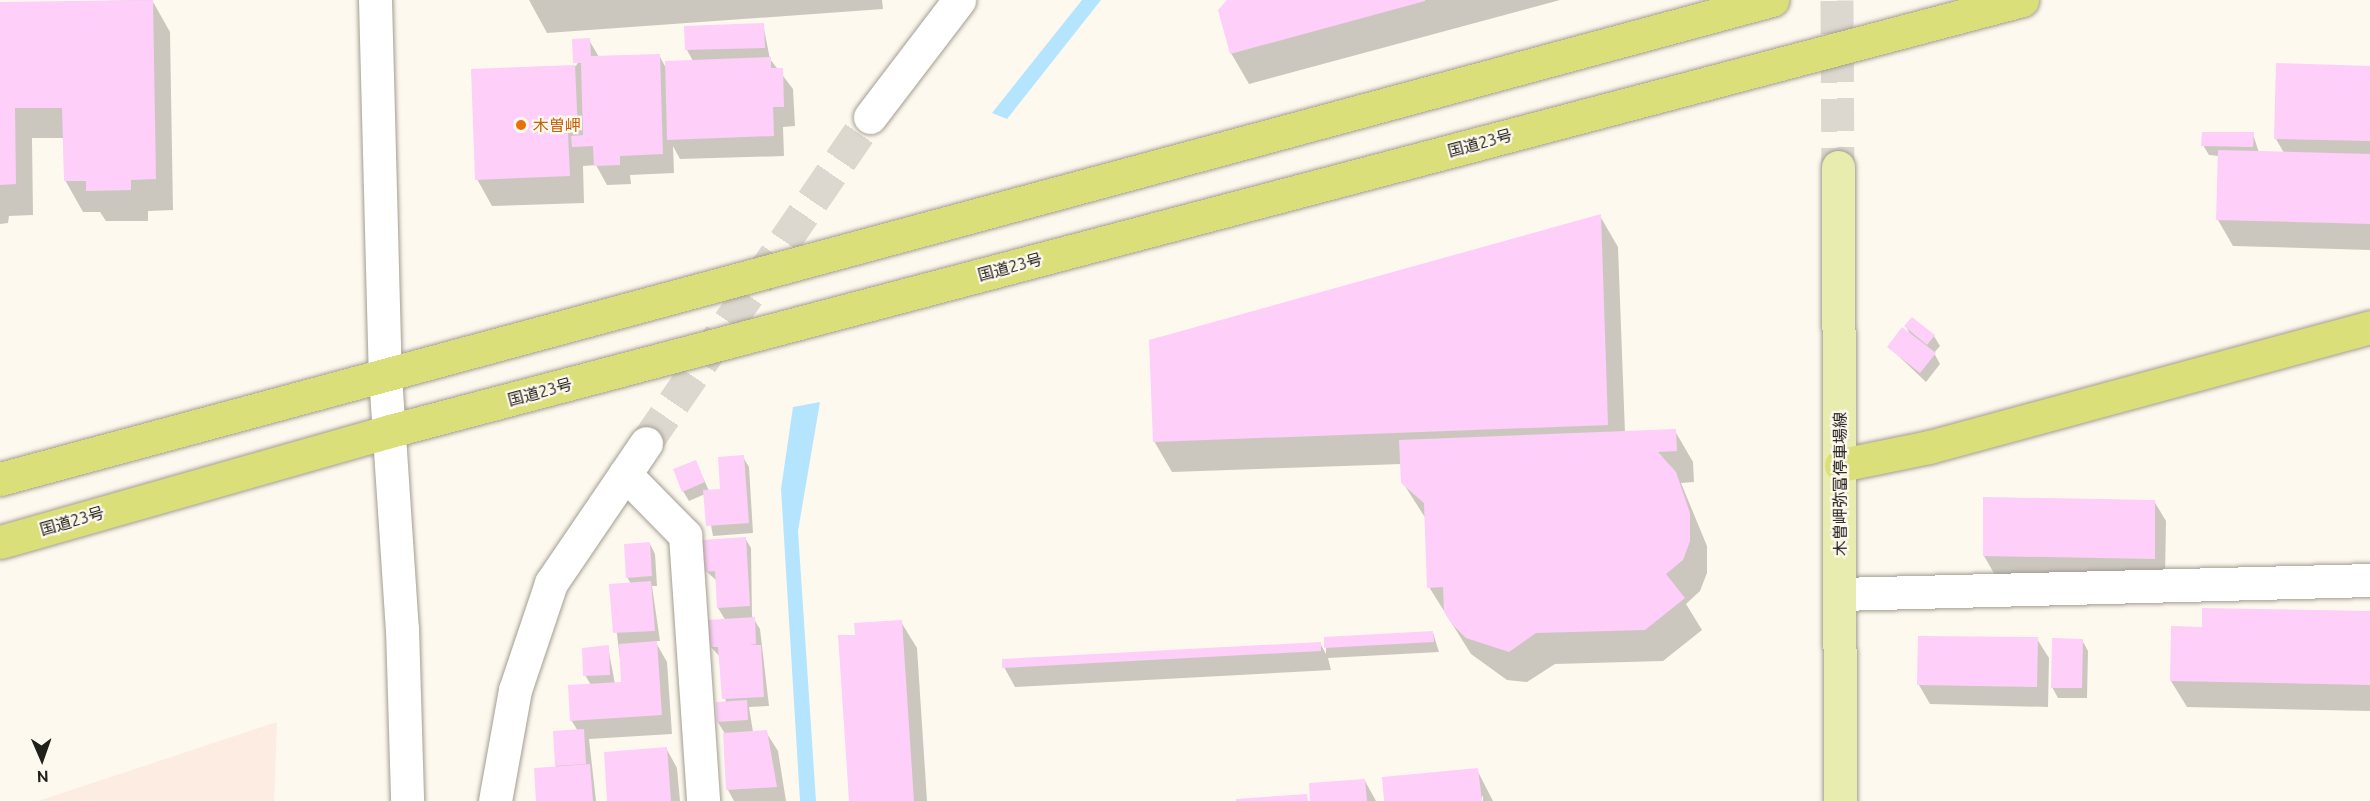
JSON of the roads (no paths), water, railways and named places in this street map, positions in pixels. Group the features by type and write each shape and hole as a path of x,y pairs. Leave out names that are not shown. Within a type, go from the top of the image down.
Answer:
{"highway":[{"path":"0,479 1772,0"},
{"name":"国道23号","path":"0,542 390,431 2022,0"},
{"path":"1841,465 1929,447 2370,327"}],"main road":[{"name":"木曽岬弥富停車場線","path":"1838,167 1841,465 1840,801"}],"street":[{"path":"375,0 384,375 390,431 407,801"},
{"path":"870,117 959,0"},
{"path":"495,801 515,690 551,583 646,443"},
{"path":"625,474 685,535 703,801"},
{"path":"1840,594 2370,580"}],"water":[{"path":"1082,0 1101,0 1007,119 992,113"},
{"path":"820,402 798,531 816,801 800,801 781,489 793,407"}],"tunnel":[{"path":"1837,0 1838,167"},
{"path":"646,443 870,117"}],"place":[{"name":"木曽岬","path":"521,125"}]}
